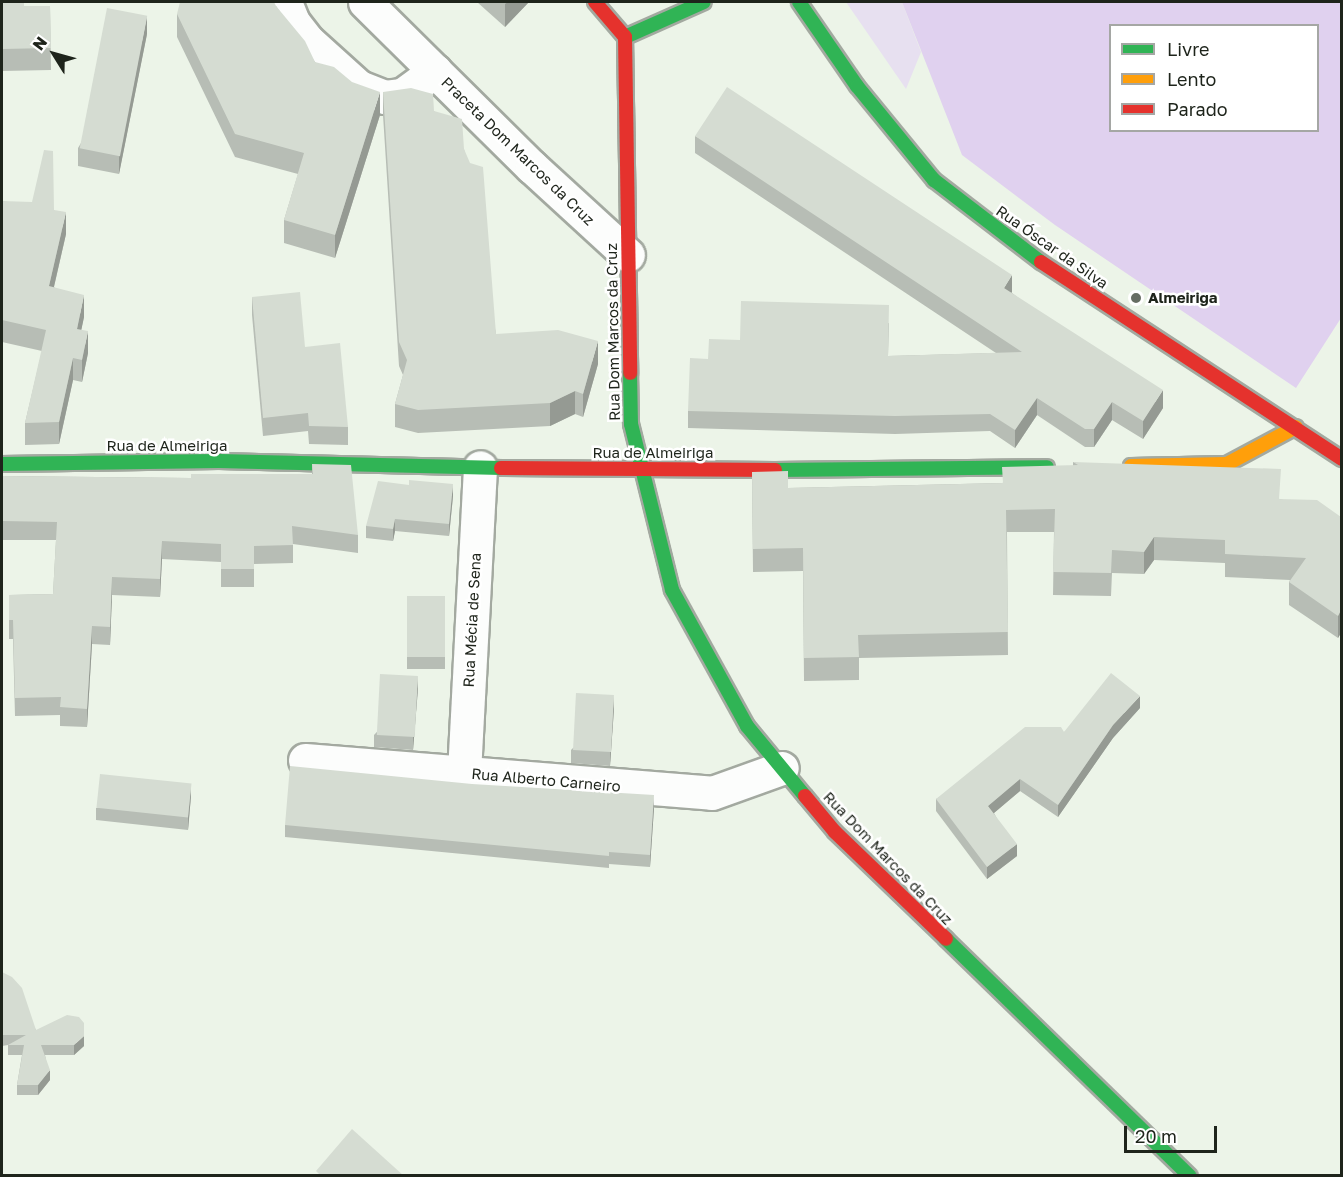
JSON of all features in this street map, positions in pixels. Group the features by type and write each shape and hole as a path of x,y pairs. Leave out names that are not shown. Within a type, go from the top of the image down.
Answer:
{"street":[{"name":"Praceta Dom Marcos da Cruz","path":"285,2 293,22 308,41 359,87 385,97 402,95 435,71"},
{"name":"Praceta Dom Marcos da Cruz","path":"365,2 628,255"},
{"path":"595,2 625,37 704,2"},
{"name":"Rua Óscar da Silva","path":"799,2 857,86 934,180 1017,246 1341,459"},
{"name":"Rua Dom Marcos da Cruz","path":"625,37 631,424 672,590 747,726 843,839 1190,1176"},
{"path":"1121,466 1227,464 1296,428"},
{"name":"Rua de Almeiriga","path":"2,464 219,461 641,471 1062,467"},
{"name":"Rua Mécia de Sena","path":"464,773 480,467"},
{"name":"Rua Alberto Carneiro","path":"306,760 712,793 782,768"}],"shaded area":[{"path":"846,2 902,2 921,52 906,89"},
{"path":"902,2 1341,2 1341,318 1296,388 1055,225 962,155"}],"building":[{"path":"2,2 24,2 24,6 50,6 51,48 2,49"},
{"path":"180,2 274,2 305,41 315,62 334,67 352,82 380,92 335,235 284,220 304,153 235,134 177,14"},
{"path":"107,8 147,16 120,156 80,148"},
{"path":"727,87 1012,275 1004,288 1163,390 1143,421 1112,402 1094,429 1085,429 1037,398 1015,430 990,414 895,416 688,411 690,358 708,359 709,339 740,340 741,301 889,305 888,356 1022,352 695,136"},
{"path":"411,88 433,94 434,111 462,119 464,149 470,163 483,167 496,334 558,330 598,341 583,394 575,391 550,403 418,410 395,404 407,360 399,342 383,92"},
{"path":"44,150 53,151 54,210 66,212 49,286 84,295 77,329 88,331 82,360 73,358 59,422 25,423 46,330 2,320 2,201 32,202"},
{"path":"300,292 305,347 340,343 348,427 309,426 308,413 263,418 252,297"},
{"path":"1073,462 1281,469 1279,499 1317,500 1341,517 1341,610 1338,616 1289,582 1306,558 1225,554 1225,540 1154,537 1144,552 1112,550 1111,573 1053,572 1055,509 1006,510 1008,632 858,635 859,657 804,658 803,548 753,549 752,472 788,471 788,488 1003,483 1002,467 1078,465"},
{"path":"312,464 351,465 358,535 292,526 293,545 254,546 254,569 221,569 221,544 162,541 160,579 112,577 110,627 92,626 87,709 60,707 61,697 15,698 13,620 9,620 9,595 53,594 57,522 2,521 2,476 191,478 191,474 313,474"},
{"path":"409,480 453,484 449,524 395,519 393,529 366,526 378,481 409,485"},
{"path":"407,596 445,596 445,657 407,657"},
{"path":"1111,673 1140,696 1113,725 1058,805 1020,779 988,806 1017,844 987,867 936,799 1025,727 1061,727 1064,732"},
{"path":"380,674 418,676 415,737 377,735"},
{"path":"576,693 614,695 611,752 573,750"},
{"path":"290,766 472,784 654,795 650,855 609,852 609,856 285,825"},
{"path":"100,774 191,784 188,817 96,808"},
{"path":"2,972 12,977 22,988 36,1030 67,1015 79,1017 84,1023 84,1036 74,1045 41,1045 50,1070 38,1085 17,1085 24,1045 8,1045 26,1035 2,1035"},
{"path":"352,1129 404,1176 321,1176 316,1171"}],"traffic: fast":[{"path":"625,37 704,2"},
{"path":"799,2 857,86 934,180 1041,262"},
{"path":"630,373 631,424 672,590 747,726 805,796"},
{"path":"2,464 219,461 501,468"},
{"path":"775,470 1047,467"},
{"path":"946,939 1190,1176"}],"traffic: slow":[{"path":"1131,466 1227,464 1296,427"}],"traffic: jam":[{"path":"595,2 625,37 630,373"},
{"path":"1041,262 1342,459"},
{"path":"501,468 775,470"},
{"path":"805,796 835,832 946,939"}],"place":[{"name":"Almeiriga","path":"1136,298"}]}
